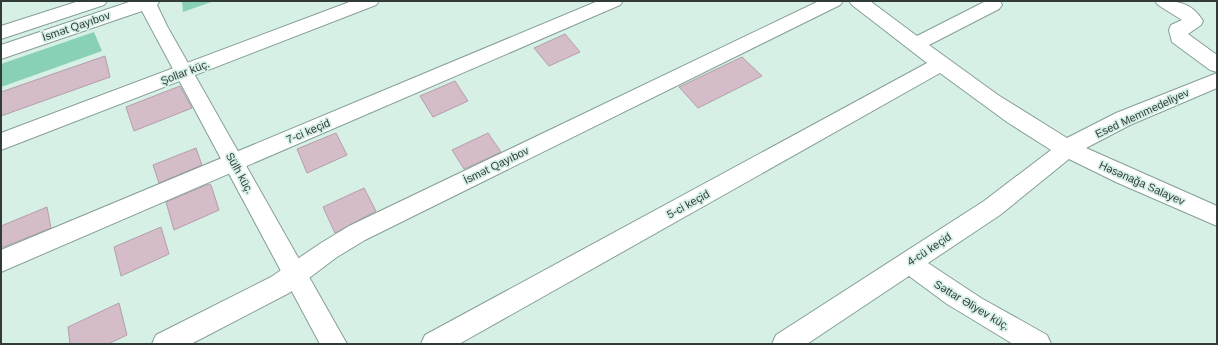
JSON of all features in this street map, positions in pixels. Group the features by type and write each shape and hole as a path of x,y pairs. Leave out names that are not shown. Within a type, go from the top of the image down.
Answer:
{"street":[{"name":"İsmət Qayıbov","path":"1,33 98,1"},
{"name":"İsmət Qayıbov","path":"1,52 148,1"},
{"name":"Sülh küç.","path":"148,1 158,26 185,72 334,344"},
{"name":"Şollar küç.","path":"1,142 370,1"},
{"name":"7-ci keçid","path":"1,261 614,1"},
{"name":"İsmət Qayıbov","path":"165,344 257,298 357,233 834,1"},
{"name":"Həsənağa Salayev","path":"858,1 941,64 1037,131 1068,148 1217,216"},
{"path":"1164,1 1187,14 1194,21 1178,30 1179,37 1217,66"},
{"path":"916,44 993,5"},
{"name":"5-ci keçid","path":"434,344 941,64"},
{"name":"Esed Memmedeliyev","path":"1068,148 1123,119 1217,80"},
{"name":"4-cü keçid","path":"801,340 909,262 992,208 1068,148"},
{"name":"Səttar Əliyev küç.","path":"909,262 956,297 1038,344"}],"green space":[{"path":"182,1 214,1 183,12"},
{"path":"94,32 102,51 1,87 1,64"}],"building":[{"path":"565,34 580,52 549,66 534,48"},
{"path":"105,56 110,77 1,116 1,92"},
{"path":"742,57 762,76 698,108 679,87"},
{"path":"455,81 468,101 433,117 420,96"},
{"path":"180,86 192,108 134,131 126,107"},
{"path":"336,133 347,155 307,173 297,149"},
{"path":"488,133 501,152 464,169 452,150"},
{"path":"196,148 202,165 159,183 153,165"},
{"path":"209,184 211,185 219,210 174,230 166,202"},
{"path":"364,188 376,211 335,233 323,207"},
{"path":"47,207 51,228 1,248 1,226"},
{"path":"161,227 169,254 121,276 114,247"},
{"path":"119,303 127,335 108,344 70,344 68,327"}]}
